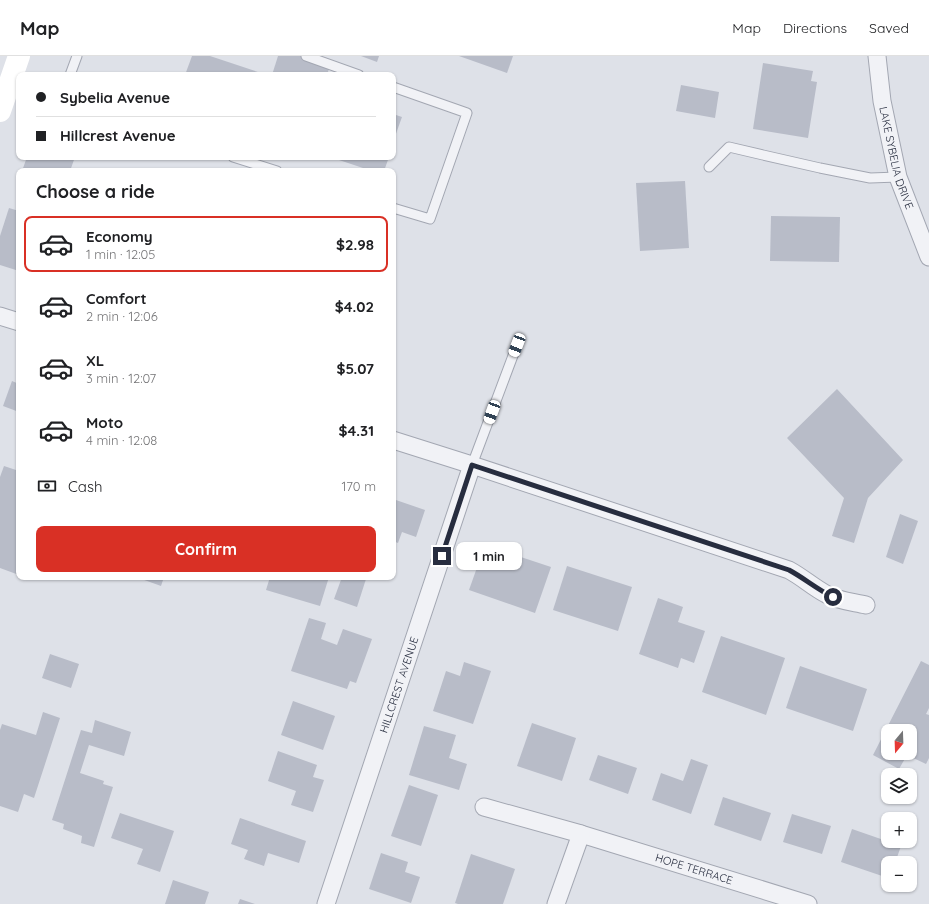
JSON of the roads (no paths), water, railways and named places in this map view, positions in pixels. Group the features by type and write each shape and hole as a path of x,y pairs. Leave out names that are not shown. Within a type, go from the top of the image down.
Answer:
{"main road":[{"path":"16,72 19,56"},
{"path":"0,111 14,88 16,75"}],"street":[{"name":"LAKE SYBELIA DRIVE","path":"877,56 882,101 898,177 929,257"},
{"path":"0,316 16,321"},
{"path":"396,441 789,570 798,574 826,594 866,605"},
{"name":"HILLCREST AVENUE","path":"326,904 472,465"},
{"name":"HOPE TERRACE","path":"484,807 581,834 808,904"},
{"path":"556,904 581,834"}],"lane":[{"path":"71,72 77,56"},
{"path":"306,56 351,72"},
{"path":"396,88 467,113 430,219 396,209"},
{"path":"710,167 729,146 798,163 870,178 898,177"},
{"path":"242,160 268,168"},
{"path":"472,465 517,345"}]}
